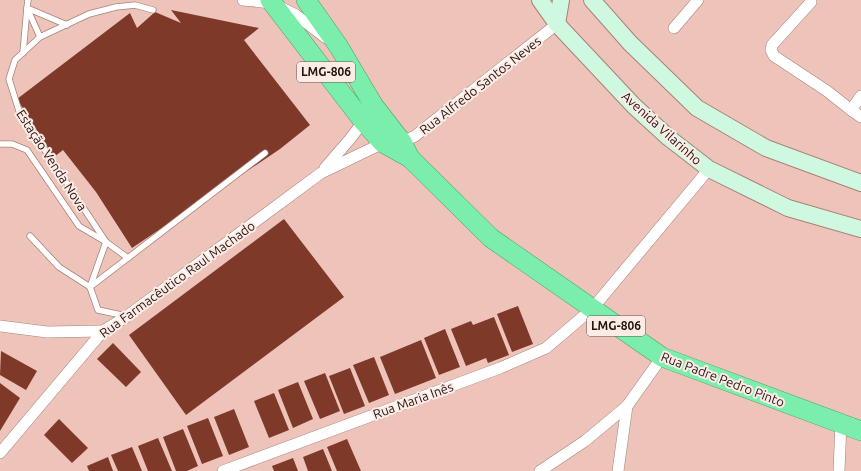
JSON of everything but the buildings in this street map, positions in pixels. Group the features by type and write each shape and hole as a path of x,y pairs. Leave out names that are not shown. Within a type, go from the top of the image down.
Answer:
{"highway":[{"name":"Rua Padre Pedro Pinto","path":"306,0 339,47 369,113"},
{"name":"Rua Padre Pedro Pinto","path":"271,2 398,148 491,238 662,357 861,431"}],"main road":[{"name":"Avenida Vilarinho","path":"540,0 557,24 634,106 669,138 709,169 788,208 861,229"},
{"path":"557,24 561,0"},
{"path":"592,0 630,43 697,108 766,148 861,183"}],"street":[{"path":"243,0 271,2 296,15 339,47"},
{"path":"674,28 698,0"},
{"path":"811,2 772,46 774,56 828,91 861,117"},
{"name":"Rua Alfredo Santos Neves","path":"398,148 557,24"},
{"path":"851,110 861,96"},
{"name":"Rua Farmacêutico Raul Machado","path":"0,453 103,331 126,316 321,173 350,139 369,113"},
{"name":"Rua Farmacêutico Raul Machado","path":"321,173 398,148"},
{"name":"Rua Maria Inês","path":"223,471 500,368 546,348 592,309 709,169"},
{"path":"0,326 46,332 103,331"},
{"path":"540,471 585,441 627,406 662,357"},
{"path":"618,471 627,406"},
{"path":"839,471 841,423"}],"lane":[{"name":"Estação Venda Nova","path":"22,53 28,0"},
{"name":"Estação Venda Nova","path":"106,242 19,111 9,79 15,60 40,37 89,14 116,7 135,5 153,10"},
{"path":"27,8 66,25"},
{"path":"27,8 40,37"},
{"name":"Estação Venda Nova","path":"0,144 12,144 27,150 79,226 106,242 128,258"},
{"path":"90,287 265,153"},
{"path":"30,236 59,267 90,287 98,310 126,316"},
{"path":"90,287 106,242"}]}
